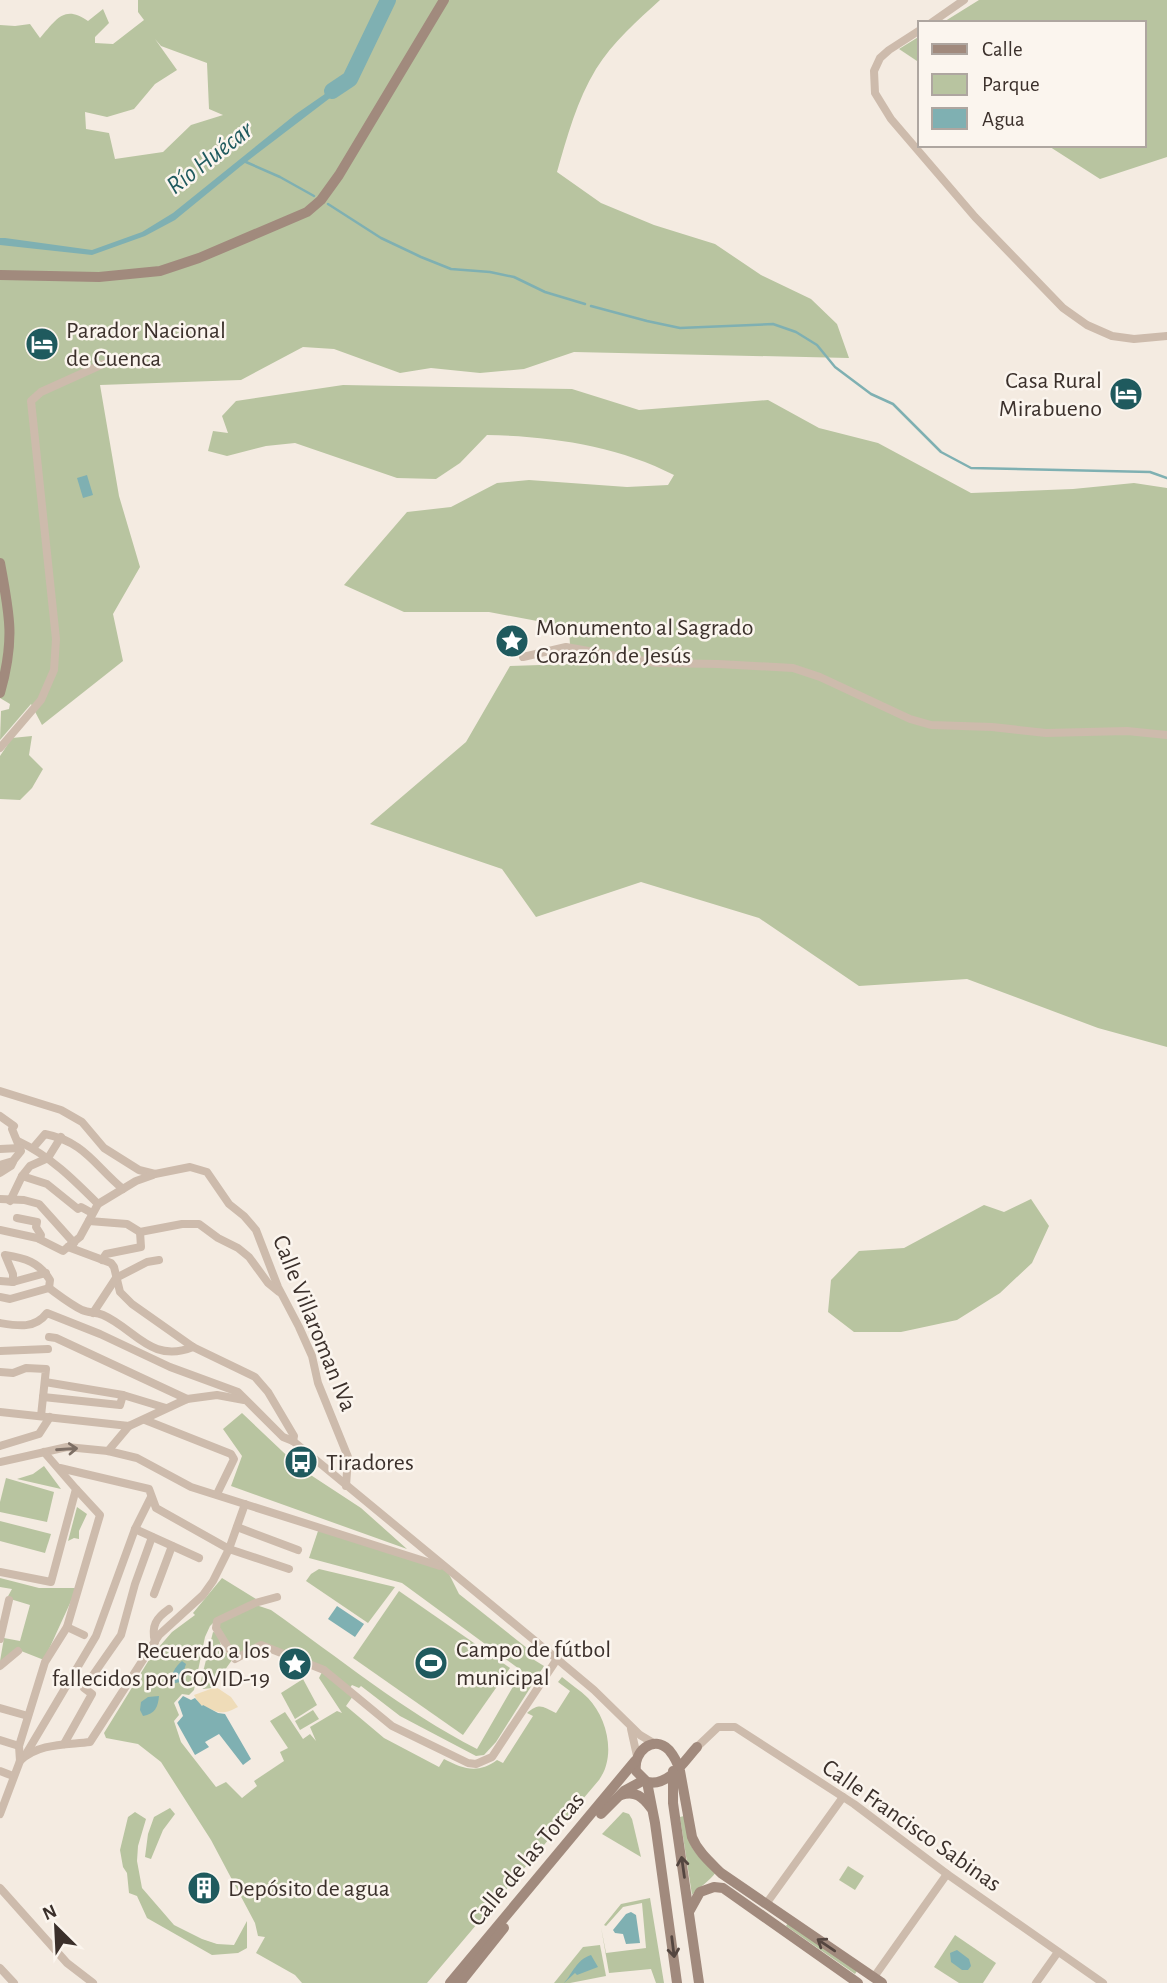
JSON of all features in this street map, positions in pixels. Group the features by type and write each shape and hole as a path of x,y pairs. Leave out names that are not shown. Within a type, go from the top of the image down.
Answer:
{"street":[{"path":"0,275 99,277 160,271 199,258 307,212 321,200 340,175 444,0"},
{"path":"934,21 964,0"},
{"path":"918,31 880,58 874,71 874,93 891,119 975,217 1062,308 1087,326 1112,336 1134,339 1167,336"},
{"path":"0,748 41,700 54,670 56,639 31,401 41,392 103,364"},
{"path":"0,563 11,638 0,693"},
{"path":"523,657 566,647 656,663 793,668 820,677 925,724 1060,734 1127,731 1167,735"},
{"path":"0,1091 61,1110 82,1122 104,1148 139,1170 155,1174"},
{"path":"0,1116 14,1126 12,1129 21,1151 11,1166 0,1173"},
{"path":"33,1148 45,1134 61,1137 79,1146 104,1174 122,1189"},
{"path":"10,1200 30,1166 48,1158 61,1137"},
{"path":"0,1149 19,1144 33,1148 73,1177 98,1204 80,1237 62,1251 40,1239 0,1230"},
{"path":"0,1165 13,1161"},
{"name":"Calle Villaroman IVa","path":"98,1204 155,1174 190,1167 206,1172 229,1204 256,1230 281,1293 299,1326 312,1356 318,1383 348,1457 345,1486"},
{"path":"22,1176 47,1184 90,1217 127,1224 140,1232 182,1224 200,1224 249,1257 268,1283 281,1293"},
{"path":"0,1199 39,1204 69,1247 113,1265 120,1292 127,1300 193,1347 255,1377 271,1396 294,1436 293,1441"},
{"path":"17,1219 37,1222 40,1239"},
{"path":"102,1259 106,1254 141,1247 140,1232"},
{"path":"13,1282 13,1274 5,1255 34,1262 46,1273 50,1280 49,1288"},
{"path":"93,1313 116,1278 147,1262 159,1260"},
{"path":"0,1281 13,1282 46,1273"},
{"path":"0,1297 10,1299 49,1288 81,1309 106,1316 155,1348 173,1352 193,1347"},
{"path":"0,1324 24,1326 42,1320 47,1313 170,1367 238,1392 280,1434 293,1441 557,1659 594,1690 630,1726 655,1744 665,1747 674,1763 696,1847 721,1873 878,1980 947,1874"},
{"path":"49,1337 187,1399"},
{"path":"0,1351 48,1349"},
{"path":"0,1372 13,1373 26,1368 46,1369 43,1396 45,1417 39,1434 0,1446"},
{"path":"45,1382 123,1395 166,1408"},
{"path":"43,1396 120,1405 123,1395"},
{"path":"0,1419 0,1412 128,1426 187,1399 217,1395 250,1402"},
{"path":"145,1420 231,1454 234,1459 217,1494"},
{"path":"108,1451 128,1426"},
{"path":"0,1462 67,1447 108,1451 136,1458 191,1487 446,1567"},
{"path":"22,1759 19,1746 45,1662 67,1628 100,1515 44,1452"},
{"path":"60,1468 149,1489 156,1508 229,1549 289,1569"},
{"path":"0,1572 51,1581 76,1489"},
{"path":"0,1814 22,1759 96,1636 135,1529 151,1497"},
{"path":"22,1759 32,1751 90,1742 164,1629 203,1595 219,1572 245,1504"},
{"path":"237,1527 298,1550"},
{"path":"135,1529 199,1559"},
{"path":"64,1744 92,1694 84,1688 121,1634 152,1537"},
{"path":"154,1594 172,1546"},
{"path":"277,1597 255,1603 217,1622 216,1628 235,1659 261,1645 324,1670 392,1727 468,1763 476,1764 492,1757 557,1659"},
{"path":"0,1639 9,1600"},
{"path":"155,1642 152,1631 154,1624 160,1615 169,1609"},
{"path":"67,1628 85,1635"},
{"path":"0,1666 18,1651"},
{"path":"105,1700 114,1704"},
{"path":"0,1708 28,1716"},
{"path":"630,1726 638,1773 645,1781 655,1824 677,1983"},
{"name":"Calle Francisco Sabinas","path":"698,1747 718,1727 735,1727 843,1797 947,1874 1103,1983"},
{"path":"0,1740 19,1746"},
{"path":"636,1759 644,1748 655,1744"},
{"path":"674,1763 698,1747"},
{"path":"460,1983 527,1900 617,1797 645,1781 659,1783 667,1780 674,1763 698,1747"},
{"name":"Calle de las Torcas","path":"450,1983 636,1759"},
{"path":"674,1763 673,1803 699,1983"},
{"path":"0,1772 13,1776"},
{"path":"617,1797 628,1793 637,1794 651,1808"},
{"path":"766,1904 843,1797"},
{"path":"689,1913 700,1892 714,1887 723,1888 858,1983"},
{"path":"0,1888 67,1963 93,1983"},
{"path":"1036,1983 1058,1952"},
{"path":"0,1968 14,1983"}],"green space":[{"path":"138,0 660,0 617,41 596,69 578,106 557,172 601,203 654,225 715,244 761,275 811,299 837,324 849,358 574,352 524,369 480,373 431,368 400,373 334,349 303,347 241,380 100,385 119,496 140,567 113,614 123,661 42,725 31,704 0,740 1,711 9,709 10,704 0,698 0,25 30,24 40,38 61,16 73,14 88,21 103,9 109,23 95,37 95,43 113,44 144,20 138,12","holes":["155,39 161,46 207,63 209,109 223,115 191,125 163,152 115,159 109,133 86,129 85,112 107,117 134,109 155,84 177,70"]},
{"path":"979,0 1167,0 1167,157 1100,179 1050,147 1146,147 1146,21 945,21"},
{"path":"918,37 918,62 899,49"},
{"path":"343,385 572,389 639,410 768,400 819,428 878,443 971,493 1073,489 1134,483 1167,488 1167,1047 1098,1028 967,979 859,986 759,918 641,882 536,917 502,869 370,824 466,742 510,666 571,664 569,627 489,612 404,612 344,585 407,512 451,507 497,483 529,480 627,487 668,485 674,475 607,450 559,440 511,436 487,435 460,463 436,479 397,478 295,443 266,446 227,456 208,451 213,431 228,433 222,416 236,401"},
{"path":"32,736 29,755 43,769 32,788 20,800 0,799 0,756 12,738"},
{"path":"1031,1199 1049,1226 1032,1263 1000,1293 957,1320 901,1332 854,1332 828,1312 831,1280 859,1251 904,1248 984,1205 1004,1212"},
{"path":"242,1413 300,1468 361,1508 407,1549 231,1486 242,1456 223,1429"},
{"path":"44,1466 61,1489 17,1479 33,1474"},
{"path":"6,1478 54,1492 47,1522 0,1512"},
{"path":"77,1507 87,1514 79,1531 79,1539 68,1541"},
{"path":"0,1521 51,1534 45,1553 0,1541"},
{"path":"319,1528 446,1568 459,1594 532,1652 531,1658 544,1666 496,1742 484,1755 476,1756 400,1716 361,1686 359,1688 352,1685 349,1689 353,1696 346,1706 384,1738 439,1767 444,1759 471,1768 483,1767 497,1760 503,1763 533,1716 527,1713 538,1707 545,1707 556,1713 570,1691 558,1682 562,1677 588,1698 601,1716 605,1727 607,1760 599,1780 427,1983 302,1983 295,1975 256,1953 265,1937 258,1936 255,1923 211,1840 161,1762 138,1744 106,1738 104,1733 152,1655 172,1632 195,1615 193,1613 222,1578 256,1599 259,1606 271,1610 397,1701 477,1749 522,1671 402,1583 309,1558","holes":["219,1617 216,1628 235,1659 261,1645 323,1670 319,1678 342,1713 337,1711 310,1727 316,1741 310,1734 303,1739 285,1712 270,1721 288,1748 280,1752 284,1761 254,1781 257,1786 242,1798 226,1782 216,1787 181,1742 174,1721 179,1715 174,1703 182,1694 189,1695 194,1690 205,1637 210,1626"]},
{"path":"319,1569 395,1587 368,1623 306,1581"},
{"path":"0,1578 39,1588 77,1588 44,1660 16,1649 0,1661 4,1638 20,1641 30,1605 7,1598 12,1589 0,1587"},
{"name":"Campo de fútbol municipal","path":"399,1591 510,1668 463,1735 353,1658"},
{"path":"213,1632 217,1633 221,1645 232,1660 212,1688 203,1689 200,1684"},
{"path":"303,1679 317,1705 295,1719 281,1693"},
{"path":"313,1710 319,1719 300,1730 295,1721"},
{"path":"170,1808 175,1814 163,1830 151,1859 145,1857 148,1834 154,1817"},
{"path":"135,1812 146,1819 138,1846 137,1861 142,1888 174,1925 217,1944 234,1945 247,1921 247,1948 238,1953 212,1955 147,1918 137,1896 129,1893 127,1873 120,1850 128,1817"},
{"path":"623,1812 629,1814 632,1819 641,1857 602,1834"},
{"path":"684,1816 692,1848 716,1872 692,1895 680,1817"},
{"path":"848,1866 864,1876 855,1890 839,1880"},
{"path":"650,1898 664,1983 656,1983 651,1969 609,1973 601,1927 606,1953 646,1948 642,1903 623,1907 606,1926 604,1925 621,1904"},
{"path":"788,1923 857,1971 855,1974 786,1926"},
{"path":"955,1935 996,1963 983,1983 959,1983 934,1967"},
{"path":"600,1945 606,1976 570,1983 554,1983 583,1947"}],"sand":[{"path":"216,1687 231,1697 238,1707 222,1712 200,1705 194,1695"}],"water":[{"path":"348,78 351,82 175,220 145,236 92,255 0,245 0,238 5,238 92,250 142,232 173,213 296,114"},
{"path":"87,475 93,495 83,498 77,478"},
{"path":"337,1606 364,1624 355,1637 328,1619"},
{"path":"182,1661 186,1664 180,1682 171,1684 174,1671"},
{"path":"159,1696 155,1709 143,1716 140,1710 141,1702 148,1697"},
{"path":"183,1696 191,1700 195,1698 202,1706 225,1714 251,1759 243,1765 219,1734 205,1742 209,1747 195,1755 177,1723 183,1716 178,1702"},
{"path":"631,1912 636,1915 640,1943 626,1944 623,1934 613,1930 626,1914"},
{"path":"957,1950 969,1959 971,1966 968,1970 962,1970 951,1962 950,1953"},
{"path":"591,1955 598,1967 577,1975 575,1973 564,1983 578,1963"}],"waterway":[{"name":"Río Huécar","path":"332,91 350,79 388,0"},
{"path":"246,162 314,196"},
{"path":"328,204 381,238 451,269 514,277 545,292 585,304"},
{"path":"591,306 680,328 773,324 796,332 817,345 835,367 871,394 893,404 941,452 971,468 1150,472 1167,478"}],"place":[{"name":"Parador Nacional de Cuenca","path":"42,344"},
{"name":"Casa Rural Mirabueno","path":"1126,394"},
{"name":"Monumento al Sagrado Corazón de Jesús","path":"512,641"},
{"name":"Tiradores","path":"301,1462"},
{"name":"Campo de fútbol municipal","path":"431,1663"},
{"name":"Recuerdo a los fallecidos por COVID-19","path":"295,1664"},
{"name":"Depósito de agua","path":"204,1888"}]}
